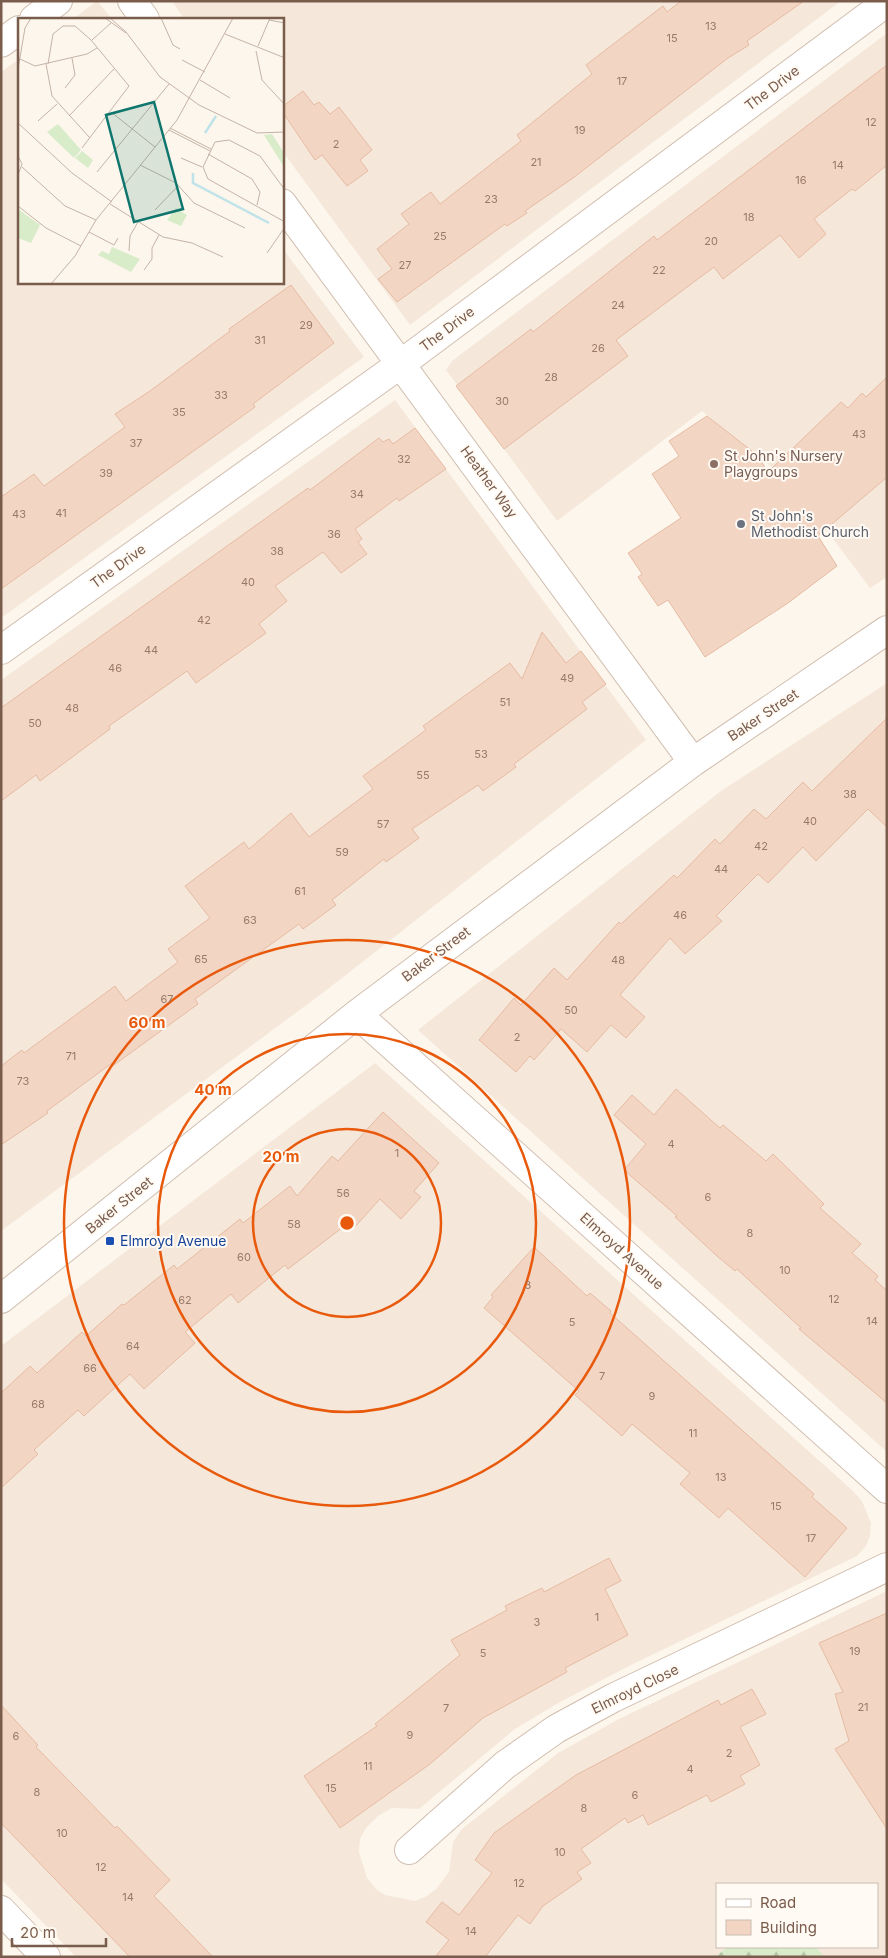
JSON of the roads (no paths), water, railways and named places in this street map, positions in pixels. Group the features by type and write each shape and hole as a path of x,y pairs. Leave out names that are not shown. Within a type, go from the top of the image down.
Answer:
{"street":[{"path":"35,18 58,1"},
{"path":"132,1 144,18"},
{"name":"The Drive","path":"1,650 402,363 887,2"},
{"path":"1,43 18,31"},
{"name":"Heather Way","path":"284,206 402,363 693,762"},
{"name":"Baker Street","path":"1,1299 357,1014 693,762 887,630"},
{"name":"Elmroyd Avenue","path":"357,1014 887,1489"},
{"name":"Elmroyd Close","path":"409,1850 505,1765 556,1729 613,1698 887,1567"},
{"path":"1,1910 46,1957"}],"place":[{"name":"St John's Nursery Playgroups","path":"714,464"},
{"name":"St John's Methodist Church","path":"741,524"},
{"name":"Elmroyd Avenue","path":"110,1241"}]}
